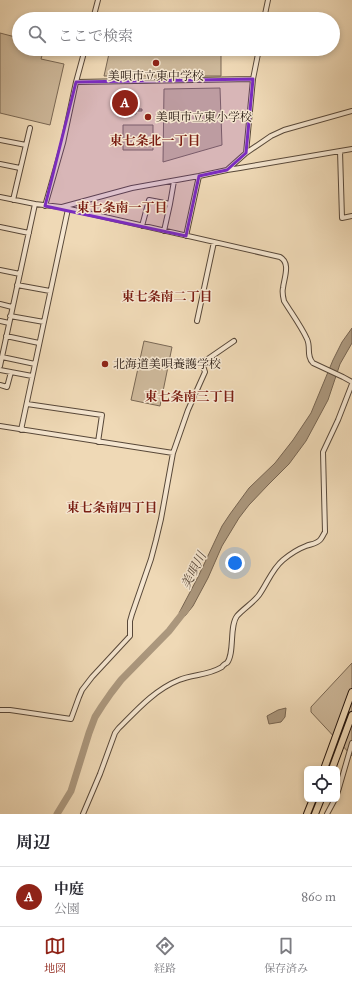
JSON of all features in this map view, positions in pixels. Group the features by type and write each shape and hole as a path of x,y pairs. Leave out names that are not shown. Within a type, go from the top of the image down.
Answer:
{"highway":[{"path":"325,766 352,692"},
{"path":"333,766 352,715"},
{"path":"307,814 312,802"},
{"path":"315,814 320,802"}],"street":[{"path":"94,12 97,0"},
{"path":"265,12 268,0"},
{"path":"45,206 63,143 83,56"},
{"path":"246,153 258,56"},
{"path":"76,82 254,79"},
{"path":"227,170 246,153 271,136 284,130 352,111"},
{"path":"14,200 30,128"},
{"path":"0,140 26,145"},
{"path":"61,207 132,188 352,149"},
{"path":"340,151 342,218 352,216"},
{"path":"0,164 20,168"},
{"path":"186,236 199,176"},
{"path":"164,231 174,181"},
{"path":"0,197 45,206 61,207 284,259 286,263 283,288 284,301 307,340 309,349 308,355 310,360 352,383 338,420 323,452 325,532 320,540 315,544 306,546 278,564 258,596 236,617 227,663 215,671 178,680 161,689 114,733 98,780 83,814"},
{"path":"142,226 148,200 170,204"},
{"path":"0,366 35,204"},
{"path":"21,430 68,209"},
{"path":"0,227 29,233"},
{"path":"197,322 214,242"},
{"path":"0,270 20,274"},
{"path":"17,285 50,291"},
{"path":"0,304 12,307"},
{"path":"10,316 44,322"},
{"path":"0,322 9,323"},
{"path":"6,336 39,344"},
{"path":"0,710 10,710 71,719 78,697 85,686 130,636 130,621 151,560 161,519 173,453 188,410 205,372 202,363 234,341"},
{"path":"2,357 35,364"},
{"path":"0,370 32,376"},
{"path":"0,385 8,387 11,372"},
{"path":"26,404 102,415 98,442"},
{"path":"0,426 173,453"},
{"path":"340,784 352,743"},
{"path":"327,814 333,802"}],"highlighted area":[{"path":"253,79 246,153 227,170 199,176 186,236 45,206 76,82"}],"shaded area":[{"path":"0,33 12,36 12,56 42,56 41,59 64,64 50,125 0,113"},
{"path":"108,56 221,56 221,76 104,76"},
{"path":"220,88 222,145 163,162 164,89"},
{"path":"134,96 138,96 138,109 142,109 142,111 136,111 136,114 117,114 117,105 112,105 112,100 134,100"},
{"path":"123,125 153,125 153,150 123,150"},
{"path":"352,328 352,343 340,364 328,400 306,441 289,464 249,505 239,518 222,546 208,578 193,606 185,616 179,613 222,526 249,488 275,463 311,413 333,360 342,342"},
{"path":"144,341 172,347 160,406 131,400"},
{"path":"352,663 352,756 311,712 311,707"},
{"path":"286,708 285,717 281,722 269,724 267,716 278,710"}],"waterway":[{"name":"美唄川","path":"57,814 71,791 95,717 121,680 169,631 187,608"}],"place":[{"name":"美唄市立東中学校","path":"156,63"},
{"name":"中庭","path":"125,103"},
{"name":"美唄市立東小学校","path":"148,117"},
{"name":"北海道美唄養護学校","path":"105,364"}],"district":[{"name":"東七条北一丁目","path":"155,140"},
{"name":"東七条南一丁目","path":"122,207"},
{"name":"東七条南二丁目","path":"167,296"},
{"name":"東七条南三丁目","path":"190,396"},
{"name":"東七条南四丁目","path":"112,507"}]}
